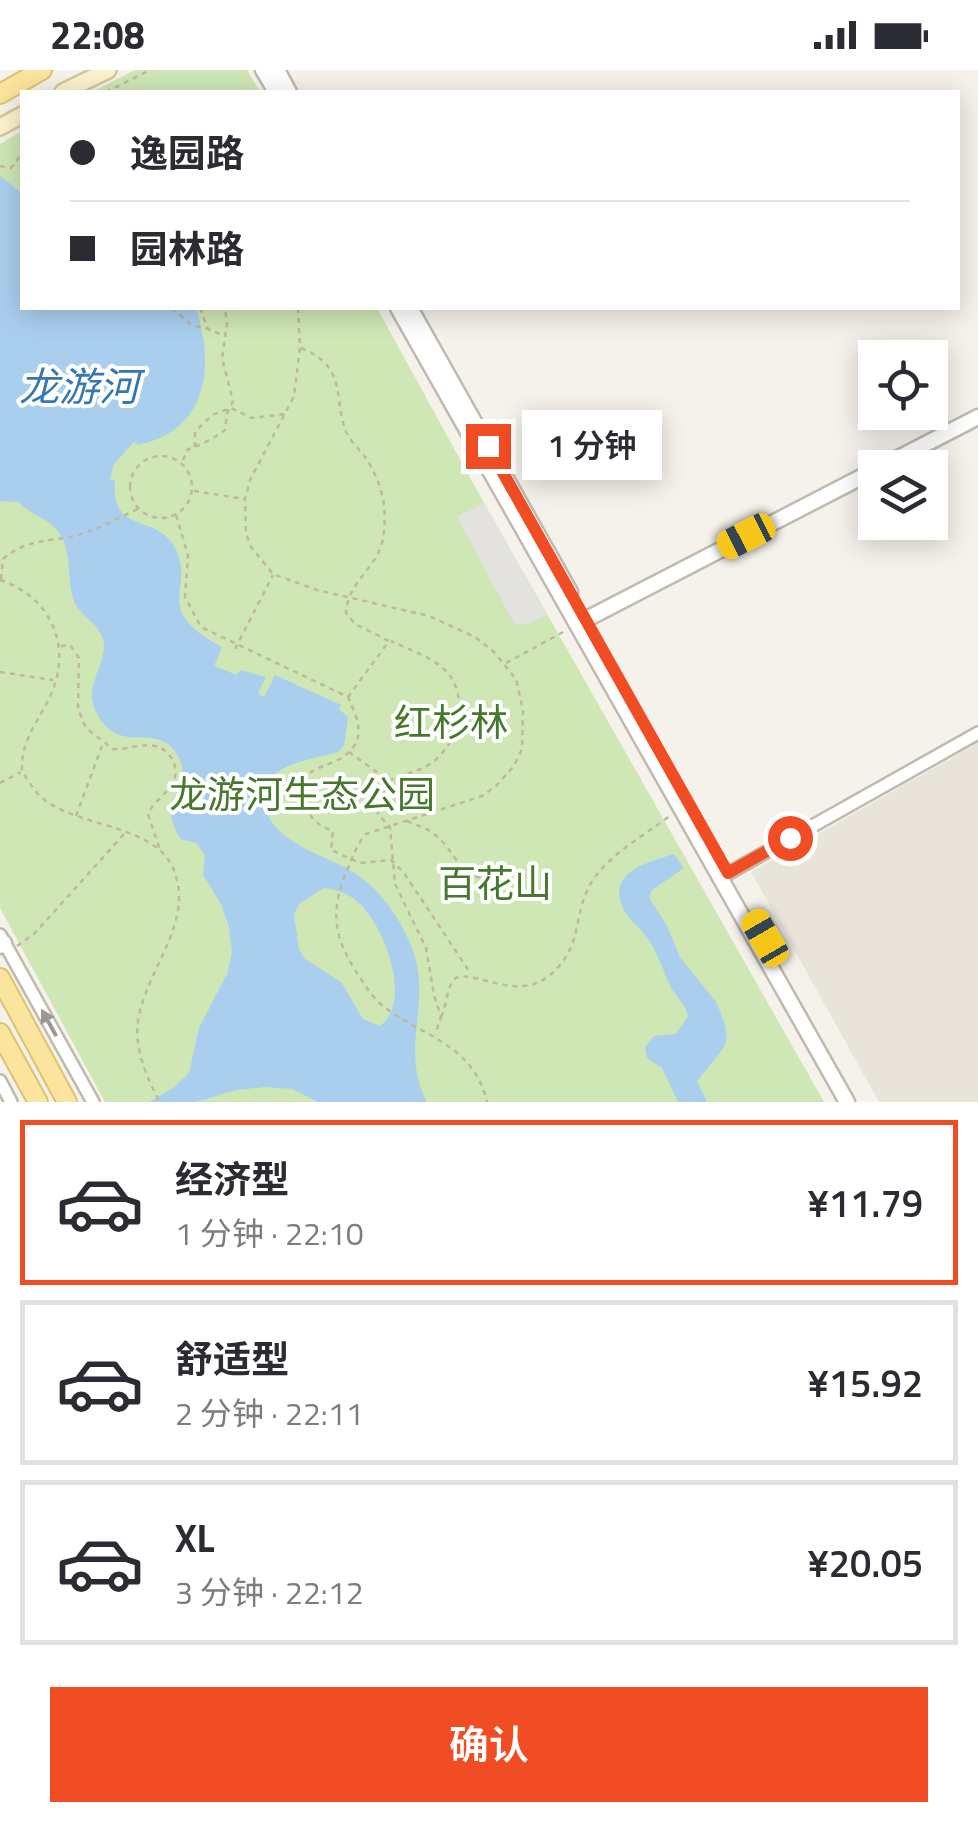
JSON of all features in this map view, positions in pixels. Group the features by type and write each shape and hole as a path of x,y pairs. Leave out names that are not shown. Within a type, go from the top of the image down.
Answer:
{"main road":[{"path":"0,94 42,70"},
{"path":"67,90 108,70"},
{"path":"0,978 63,1094"},
{"path":"0,1033 38,1102"}],"street":[{"path":"399,310 581,622 847,1102"},
{"path":"411,310 680,808 858,1102"},
{"path":"914,450 978,417"},
{"path":"581,622 858,479"},
{"path":"724,875 978,733"},
{"path":"0,968 6,947"},
{"path":"6,947 93,1102"},
{"path":"0,1059 21,1070"},
{"path":"0,1082 11,1102"},
{"path":"63,1094 93,1102"}],"path":[{"path":"110,90 150,70"},
{"path":"0,166 11,168 20,157"},
{"path":"174,310 192,325 224,335"},
{"path":"201,310 208,329"},
{"path":"182,463 188,450 222,434 231,408 232,388 222,358 226,310"},
{"path":"298,310 300,348 294,396 250,480 245,499 246,534 251,546 274,574 317,590 402,608 453,624 475,637 516,679 523,710 522,749 514,766 482,796 366,834 355,848 335,916 345,954 371,994 383,1006 450,1044 476,1077 486,1102"},
{"path":"300,348 320,359 328,369 340,392 346,432 370,465 383,493 383,543 348,596 349,620 442,666 451,674 460,693 458,728 437,759 390,781 378,805 380,819 390,827 395,884 426,948 441,1017"},
{"path":"231,408 252,418 286,414"},
{"path":"196,448 196,432 205,420 231,408"},
{"path":"162,456 182,463 192,480 192,490 184,508 156,518 138,509 130,490 135,470 152,457 162,456"},
{"path":"192,490 245,499"},
{"path":"138,509 84,533 30,541 2,558 0,580 19,586 47,612 60,646 56,680 24,742 22,771 32,788 46,802 126,832 162,853"},
{"path":"176,514 188,555 185,597 201,627 348,696 360,729 348,752 306,776 302,794 307,812 321,827 333,831 332,850 360,863 391,860"},
{"path":"236,646 274,574"},
{"path":"505,664 581,622"},
{"path":"348,696 389,640"},
{"path":"60,646 70,645 80,658 78,709 86,728 103,744 124,750 148,744 162,748 176,771 175,780 148,814 162,853 175,874 180,910 137,1024 139,1048 160,1102"},
{"path":"0,672 56,680"},
{"path":"76,816 103,744"},
{"path":"348,752 390,781"},
{"path":"0,783 22,771"},
{"path":"391,860 426,902 452,950 471,974 504,987 530,985 545,979 574,945 583,902 594,877 618,853 680,808"},
{"path":"406,820 429,830 470,875 492,880 508,876"},
{"path":"6,947 34,934 126,832"},
{"path":"434,1035 452,980 471,974"}],"shaded area":[{"path":"484,503 547,615 530,623 515,625 457,517"},
{"path":"978,743 978,1102 879,1102 751,872"}],"green space":[{"path":"135,70 247,70 259,90 96,90"},
{"name":"龙游河生态公园","path":"20,132 20,310 378,310 824,1102 105,1102 0,908 0,144"}],"water":[{"name":"龙游河","path":"0,176 20,191 20,310 197,310 205,352 200,393 179,426 161,437 138,445 134,442 114,464 110,479 115,481 115,498 126,516 164,534 172,543 181,572 180,608 199,633 222,647 214,666 237,675 240,670 266,677 258,693 264,697 275,675 341,705 339,709 348,717 344,746 338,752 293,764 270,778 264,792 266,811 284,835 363,879 403,928 418,971 416,1063 427,1102 318,1102 292,1089 265,1087 236,1090 196,1102 149,1102 189,1073 199,1028 228,972 232,951 229,927 220,902 203,875 205,855 196,843 181,839 174,826 171,815 182,780 180,760 161,741 116,733 95,710 92,693 103,637 74,601 67,551 60,534 19,502 0,501","holes":["324,888 348,895 369,915 392,965 394,1000 390,1015 380,1026 363,1019 341,982 305,959 299,949 294,914 300,903"]},
{"path":"674,854 684,868 652,890 649,897 680,957 716,1002 725,1024 727,1038 723,1049 697,1081 707,1102 678,1102 662,1068 647,1058 645,1047 654,1036 676,1034 688,1016 652,945 620,901 619,889 630,872"}],"route":[{"path":"488,446 728,873 790,838"}],"park label":[{"name":"红杉林","path":"451,723"},
{"name":"百花山","path":"495,884"}]}
